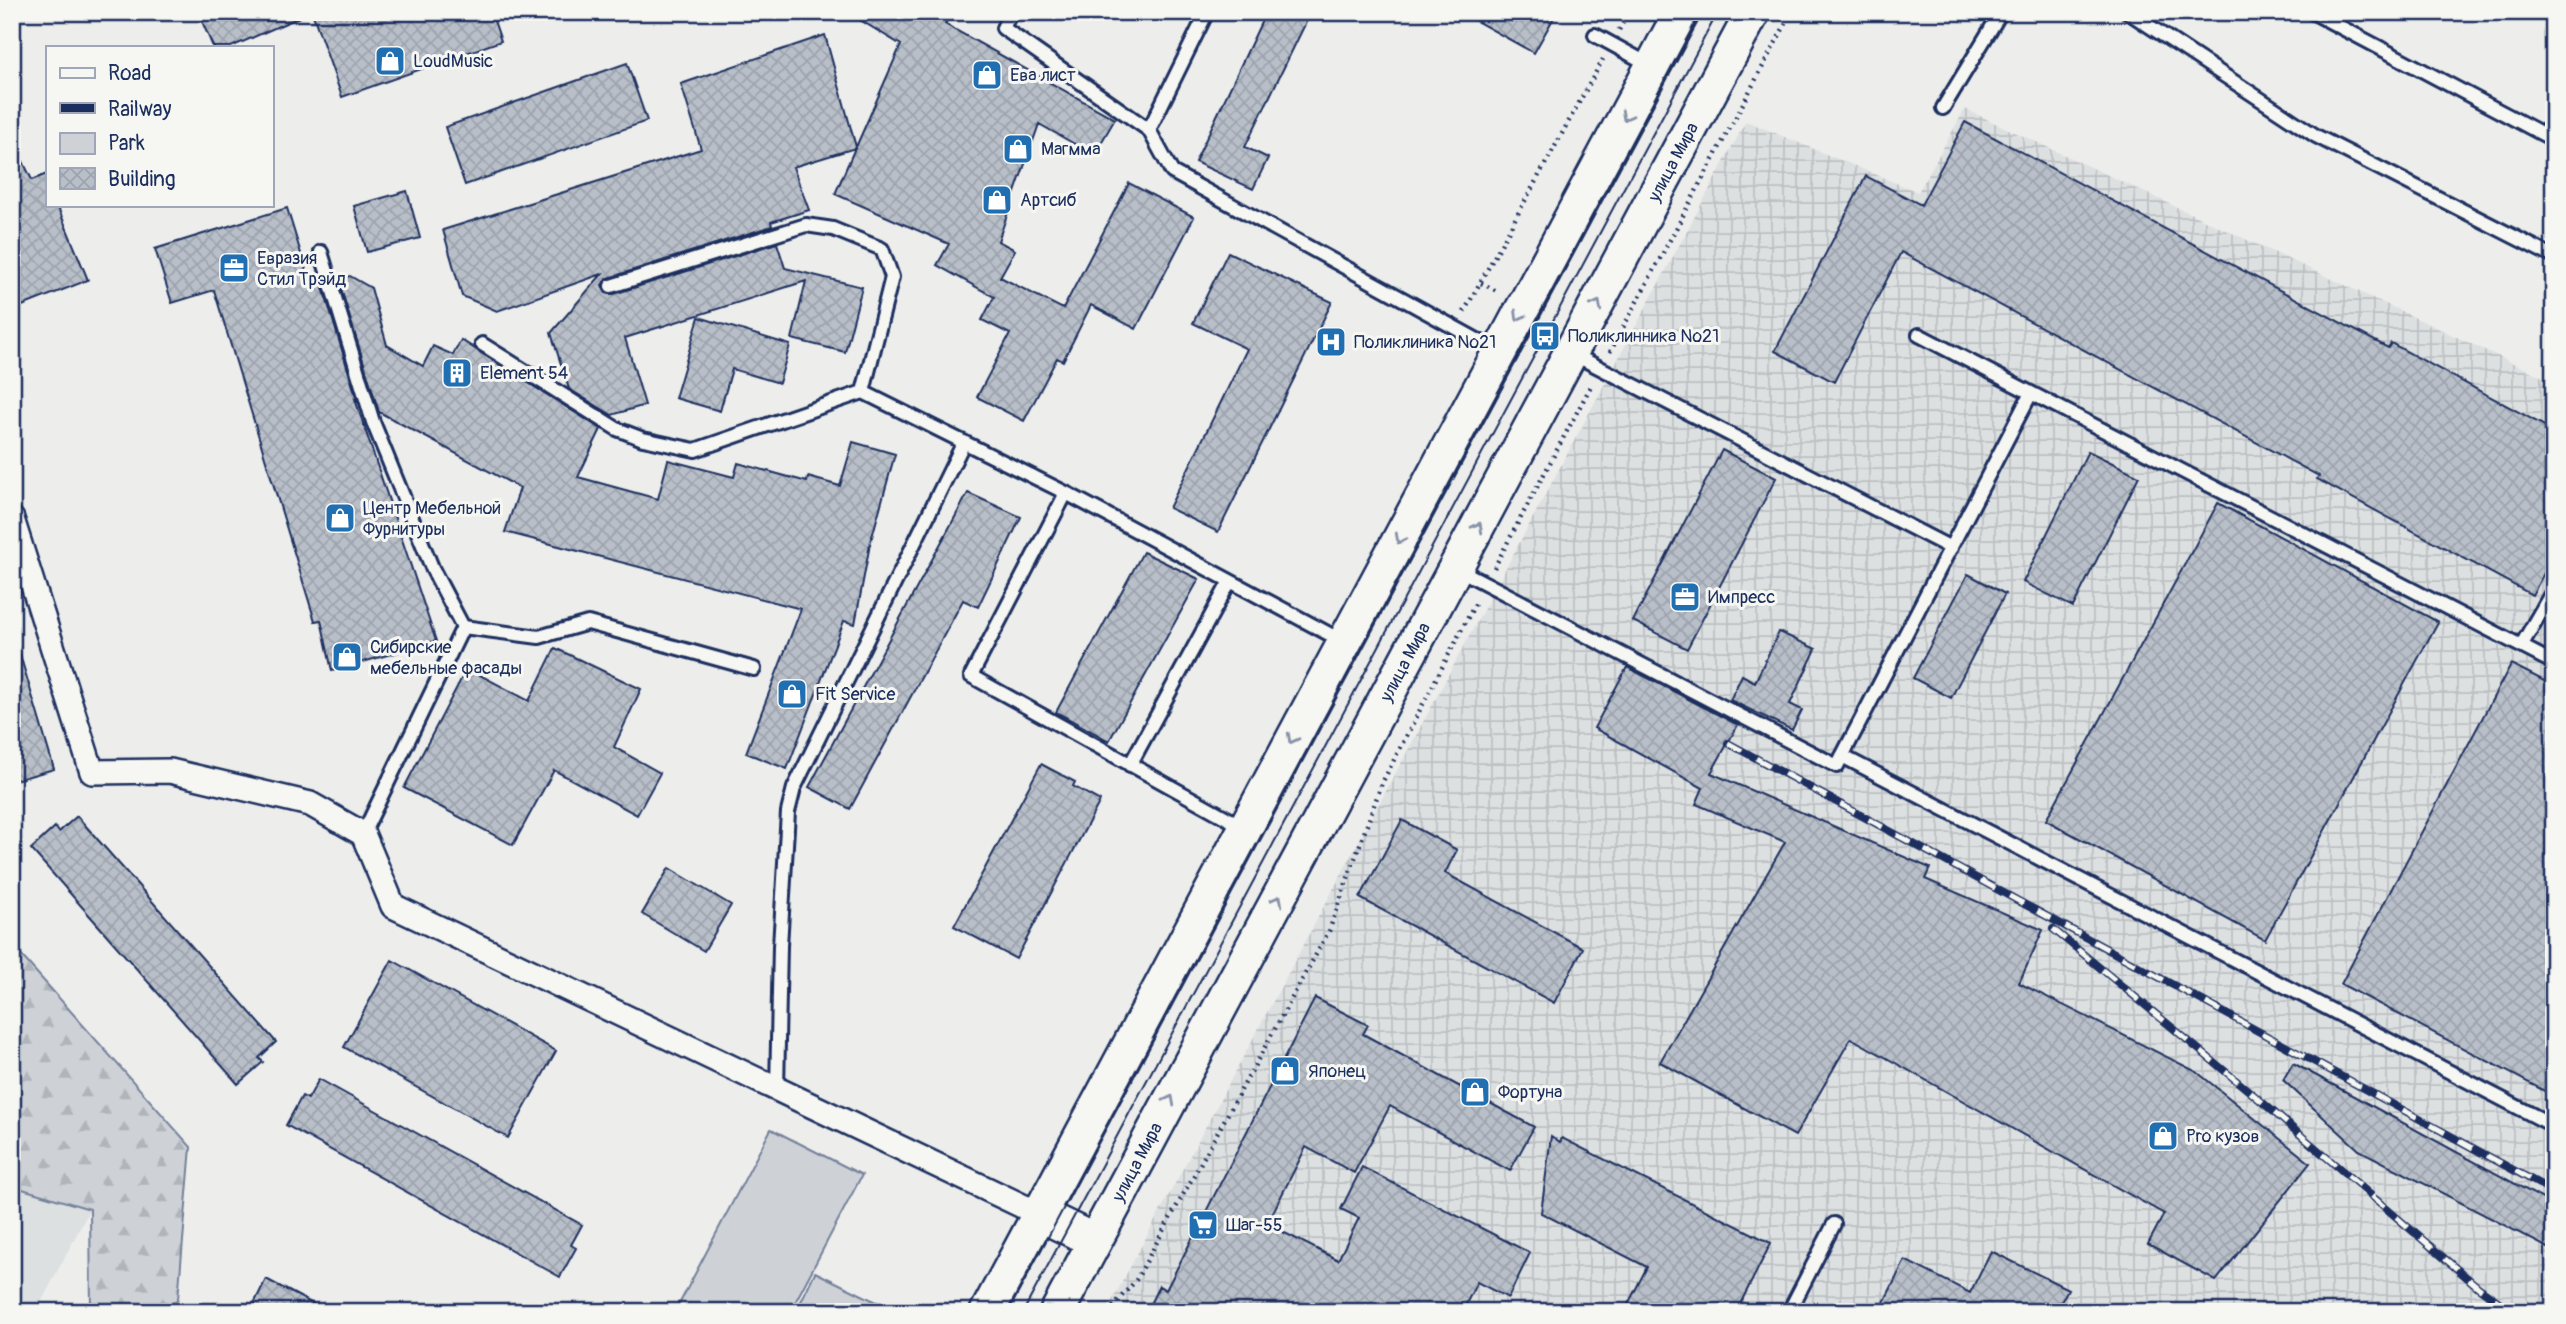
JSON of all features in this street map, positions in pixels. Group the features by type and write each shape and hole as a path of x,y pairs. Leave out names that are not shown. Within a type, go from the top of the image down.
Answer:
{"street":[{"path":"986,1312 1681,12"},
{"name":"улица Мира","path":"1057,1312 1753,12"},
{"path":"12,519 92,772 170,771 310,804 363,834 394,906 1095,1241"}],"lane":[{"path":"1011,12 1003,28 1149,130 1172,172 1499,352"},
{"path":"1149,130 1207,12"},
{"path":"1943,108 2001,12"},
{"path":"2128,12 2316,136 2554,257"},
{"path":"2312,12 2554,140"},
{"path":"1595,35 1652,66"},
{"path":"611,286 806,225 832,229 882,249 892,277 863,392"},
{"path":"321,252 373,422 433,570 463,627"},
{"path":"1919,335 2554,663"},
{"path":"482,344 617,429 643,439 695,450 863,392 1066,493 1345,642"},
{"path":"1570,353 1951,548"},
{"path":"1456,568 1837,766 2031,393"},
{"path":"777,1089 780,946 786,839 788,812 794,788 964,442"},
{"path":"1066,493 971,677 1245,828"},
{"path":"1130,765 1230,581"},
{"path":"2521,646 2554,589"},
{"path":"463,627 540,637 588,623 754,669"},
{"path":"363,834 463,627"},
{"path":"1843,756 2554,1126"},
{"path":"1789,1312 1834,1224"}],"path":[{"path":"1456,328 1629,12"},
{"path":"1108,1312 1136,1280 1329,931 1382,783 1791,12"}],"shaded area":[{"path":"2523,12 2554,12 2554,29"},
{"path":"1965,109 2554,382 2554,1312 1106,1312 1746,121 1918,192"},
{"path":"12,1186 90,1209 36,1312 12,1312"}],"green space":[{"path":"12,945 191,1147 178,1299 161,1312 91,1312 90,1209 12,1186"},
{"path":"771,1129 862,1175 790,1312 675,1312"},
{"path":"815,1272 897,1312 796,1312"}],"building":[{"path":"198,12 311,12 233,46 213,46"},
{"path":"312,12 491,12 501,41 342,97"},
{"path":"847,12 952,12 945,24 1115,119 1094,155 1039,124 998,241 1015,250 1000,277 1063,309 1129,183 1194,217 1136,329 1091,305 1063,361 1057,358 1024,421 977,397 1010,334 982,320 994,297 937,265 949,244 835,194 855,148 793,167 809,210 771,222 772,226 608,278 602,285 606,293 614,294 777,243 785,268 862,287 845,352 792,339 806,281 625,338 645,405 612,415 569,389 551,333 602,274 497,311 462,296 443,230 701,149 681,84 825,35 856,147 901,45"},
{"path":"1266,12 1311,12 1245,147 1268,158 1253,189 1195,162"},
{"path":"1460,12 1557,12 1534,53"},
{"path":"627,63 647,121 465,185 445,127"},
{"path":"1965,122 2388,348 2391,343 2554,431 2554,555 2532,595 2317,479 2319,476 1901,252 1834,382 1775,351 1866,176 1921,205"},
{"path":"12,139 32,180 46,174 46,206 57,206 88,280 12,310"},
{"path":"407,191 420,238 367,252 354,206"},
{"name":"Центр Мебельной Фурнитуры","path":"287,208 310,283 315,281 317,285 322,284 357,400 355,399 436,641 332,671 321,620 315,621 214,290 172,303 155,249"},
{"path":"1228,252 1332,302 1218,532 1169,508 1247,349 1193,323"},
{"path":"350,276 371,288 387,345 423,366 433,346 453,355 461,340 601,429 578,477 658,499 668,460 734,477 738,463 807,482 808,477 840,486 853,442 895,454 870,544 855,624 844,621 787,769 746,753 801,609 505,532 520,488 379,412 338,279"},
{"path":"699,317 790,345 779,383 732,369 720,411 675,398"},
{"path":"1722,450 1776,478 1687,649 1633,621"},
{"path":"2088,451 2139,476 2073,607 2023,582"},
{"path":"968,493 1021,517 978,607 963,600 850,809 809,787"},
{"path":"2218,503 2438,622 2265,940 2046,820"},
{"path":"1143,552 1199,579 1109,741 1056,712"},
{"path":"1968,574 2005,594 1951,698 1913,678"},
{"path":"1779,632 1816,649 1790,704 1802,710 1792,730 1730,700 1742,675 1755,682"},
{"path":"18,648 54,769 12,781 12,649"},
{"path":"555,648 641,689 614,747 660,773 637,815 554,770 513,845 404,788 467,668 529,701"},
{"path":"2511,664 2554,686 2554,1096 2341,984"},
{"path":"1627,667 1738,725 1711,773 1930,868 1925,879 2043,930 2019,983 2197,1072 2310,1163 2216,1281 2148,1244 2164,1214 1851,1038 1795,1136 1660,1062 1785,842 1696,804 1703,788 1594,728"},
{"path":"1041,764 1075,782 1073,786 1100,801 1016,959 954,926"},
{"path":"77,816 276,1042 259,1058 263,1062 238,1084 31,849 55,827 59,832"},
{"path":"1402,820 1457,850 1445,873 1583,948 1554,1003 1360,898"},
{"path":"669,868 731,905 704,951 642,914"},
{"path":"392,960 556,1051 508,1138 344,1047"},
{"path":"1315,998 1368,1025 1363,1034 1534,1127 1510,1171 1390,1106 1354,1173 1306,1147 1267,1224 1338,1260 1359,1218 1341,1209 1362,1167 1530,1253 1508,1298 1477,1282 1462,1312 1146,1312 1159,1286 1166,1290"},
{"path":"2293,1063 2554,1205 2554,1251 2359,1150 2283,1080"},
{"path":"319,1079 582,1225 571,1245 576,1248 560,1277 286,1125 302,1096 308,1099"},
{"path":"1551,1136 1560,1142 1562,1138 1771,1243 1736,1312 1624,1312 1647,1267 1541,1213"},
{"path":"1991,1251 2068,1289 2056,1312 1879,1312 1905,1260 1970,1293"},
{"path":"266,1279 328,1312 250,1312"}],"tram line":[{"path":"1008,1312 1703,12"},
{"path":"1023,1312 1718,12"}],"railway":[{"path":"1728,743 2554,1192"},
{"path":"2053,929 2255,1096 2478,1287 2513,1312"}],"place":[{"name":"LoudMusic","path":"390,61"},
{"name":"Ева лист","path":"987,75"},
{"name":"Магмма","path":"1018,149"},
{"name":"Артсиб","path":"997,200"},
{"name":"Евразия Стил Трэйд","path":"234,268"},
{"name":"Поликлинника №21","path":"1545,336"},
{"name":"Поликлиника №21","path":"1331,342"},
{"name":"Element 54","path":"457,373"},
{"name":"Центр Мебельной Фурнитуры","path":"340,518"},
{"name":"Импресс","path":"1685,597"},
{"name":"Сибирские мебельные фасады","path":"347,657"},
{"name":"Fit Service","path":"792,694"},
{"name":"Японец","path":"1285,1071"},
{"name":"Фортуна","path":"1475,1092"},
{"name":"Pro кузов","path":"2163,1136"},
{"name":"Шаг-55","path":"1203,1225"}]}
